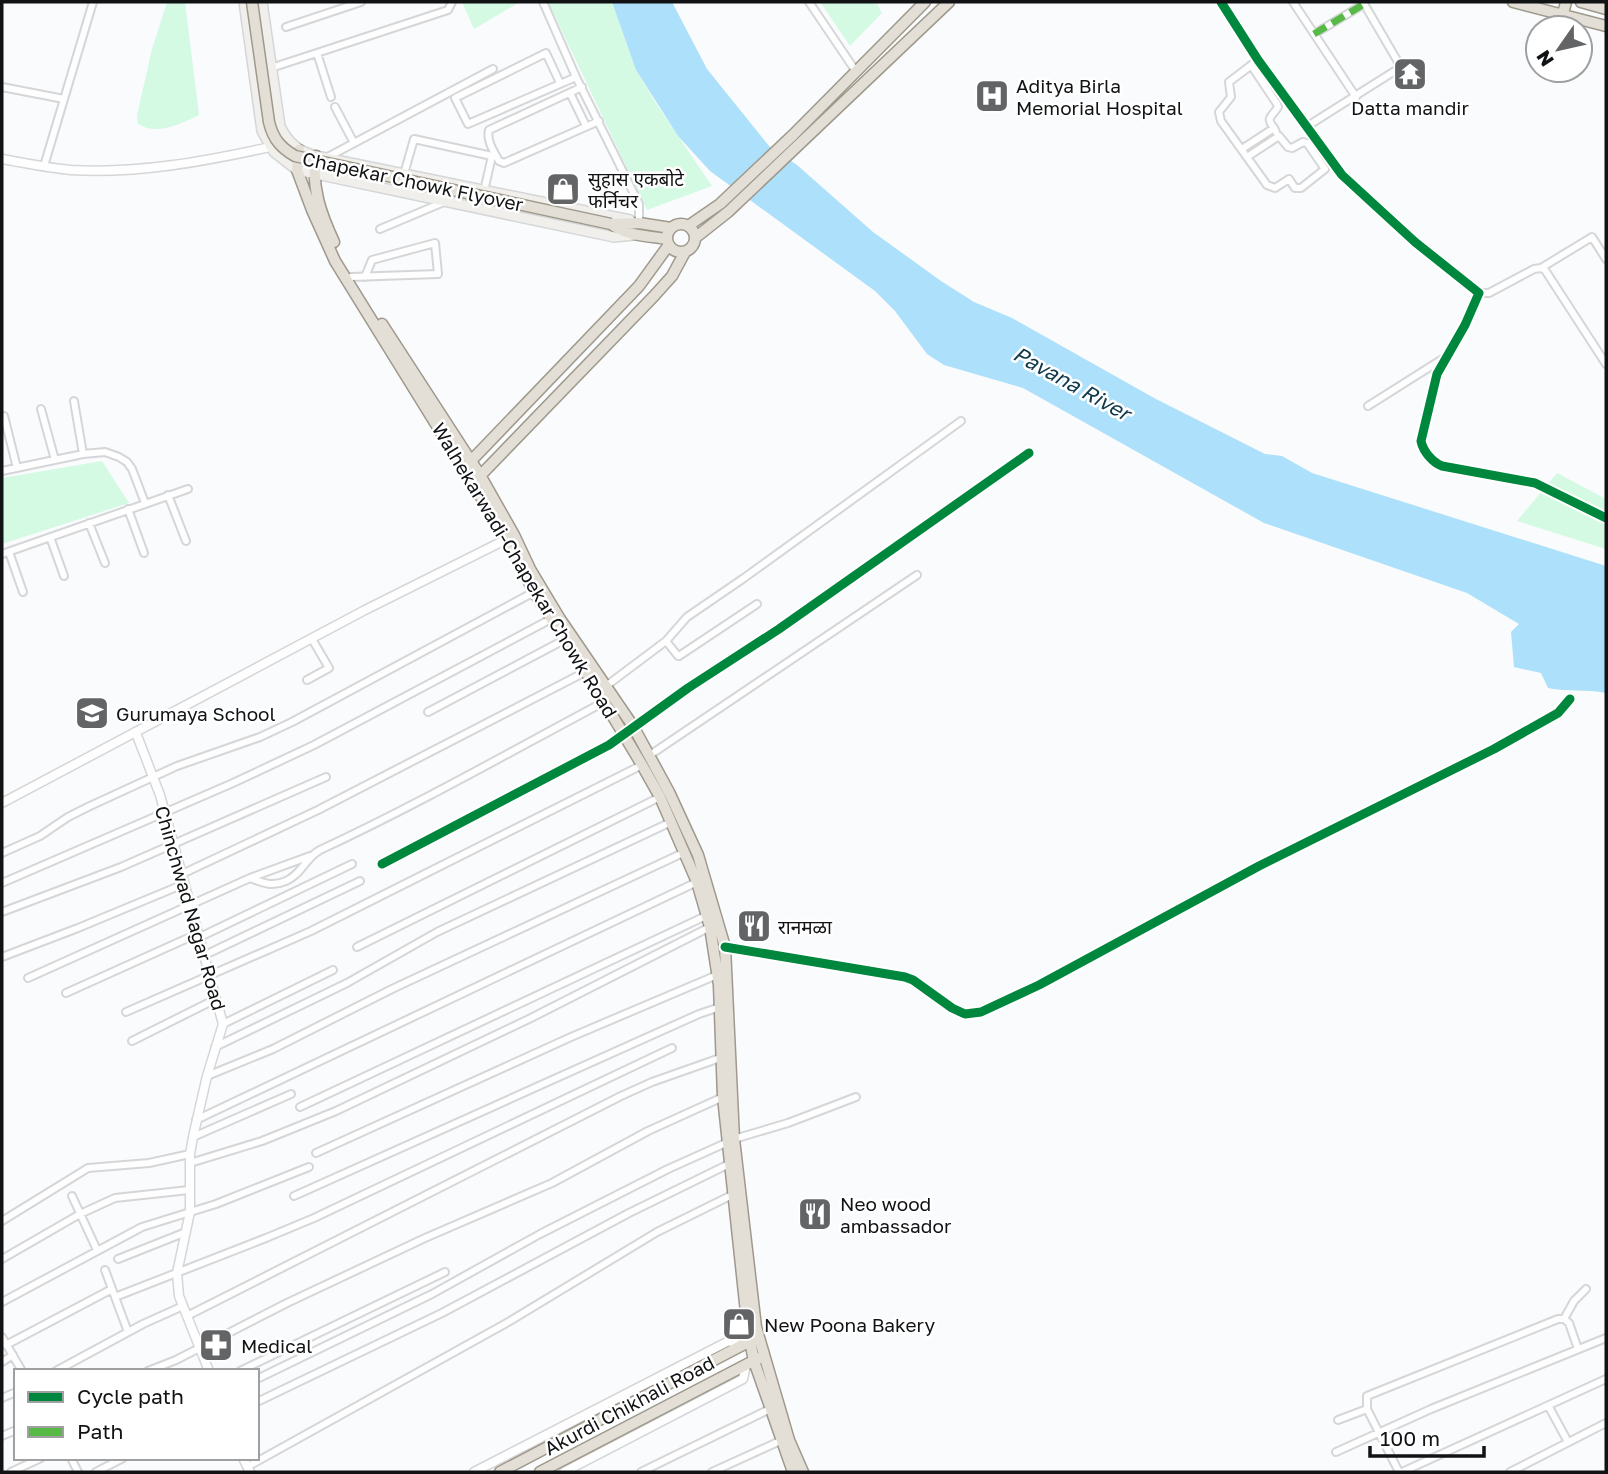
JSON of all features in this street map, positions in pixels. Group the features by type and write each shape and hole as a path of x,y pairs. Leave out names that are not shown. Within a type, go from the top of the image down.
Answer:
{"main road":[{"path":"244,2 262,131 270,147 297,170 614,237 636,235"},
{"name":"Chapekar Chowk Flyover","path":"253,2 269,122 283,149 295,156 611,224 636,235 668,242"},
{"path":"262,2 279,120 285,136 299,149 321,157 637,223"},
{"path":"688,226 720,204 925,2"},
{"path":"477,479 654,296 672,276 695,238 728,212 948,2"},
{"path":"1513,2 1563,14 1566,2"},
{"path":"1587,3 1606,9"},
{"path":"803,125 811,134"},
{"path":"297,170 299,149"},
{"name":"Walhekarwadi-Chapekar Chowk Road","path":"321,157 313,174 314,188 329,232 351,277 468,465"},
{"name":"Walhekarwadi-Chapekar Chowk Road","path":"297,170 335,261 477,479 510,537 534,592 624,734 671,822 686,844 697,882 711,914 710,927 720,968 731,1141 729,1164 750,1341 770,1409 785,1440"},
{"name":"Chapekar Chowk Flyover","path":"611,224 637,223 671,228"},
{"path":"468,465 639,286 668,242 671,228 680,223 688,226 695,238"},
{"path":"668,242 674,251 685,251"},
{"name":"Walhekarwadi-Chapekar Chowk Road","path":"526,571 633,726 650,755 724,947 720,968 720,1058 723,1097 744,1238 750,1341"},
{"name":"Akurdi Chikhali Road","path":"500,1472 750,1341"},
{"name":"Walhekarwadi-Chapekar Chowk Road","path":"754,1361 785,1440"},
{"name":"Akurdi Chikhali Road","path":"540,1472 754,1361"},
{"path":"785,1440 793,1472"},
{"path":"785,1440 803,1472"}],"street":[{"path":"44,166 93,2"},
{"path":"286,27 361,2"},
{"path":"271,68 448,10 452,2"},
{"path":"543,2 576,77 639,204 637,223"},
{"path":"809,2 855,70"},
{"path":"1222,2 1258,60 1347,180 1415,242 1479,293 1489,293 1534,269 1541,268 1592,237 1606,259"},
{"path":"1293,2 1356,97"},
{"path":"1306,127 1401,67 1364,3 1314,34"},
{"path":"317,53 331,97"},
{"path":"560,83 546,53 455,98 468,124 576,77"},
{"path":"1251,65 1278,107 1269,122 1288,147 1307,143 1325,169 1301,188 1295,188 1287,179 1275,188 1267,185 1221,121 1219,112 1231,97 1229,82 1251,65 1258,60"},
{"path":"321,157 354,143 493,69"},
{"path":"2,87 64,99"},
{"path":"582,88 489,130 487,136 496,156 504,163 599,121"},
{"path":"570,93 586,126"},
{"path":"335,107 354,143"},
{"path":"1242,149 1274,128"},
{"path":"2,159 44,166 97,170 187,164 270,147 285,136"},
{"path":"1247,157 1279,136"},
{"path":"404,174 415,139 492,156 484,191"},
{"path":"380,229 444,202"},
{"path":"351,277 365,277 438,274 435,243 372,260 365,277"},
{"path":"1541,268 1545,270 1606,364"},
{"path":"1479,293 1465,325 1437,374 1422,446 1433,460 1442,466 1535,483 1606,517"},
{"path":"1368,406 1446,356"},
{"path":"74,401 83,454"},
{"path":"41,409 55,460"},
{"path":"4,416 17,468"},
{"path":"606,686 666,641 687,617 961,421"},
{"path":"2,471 105,452 127,462 145,503"},
{"path":"382,864 590,756 779,629 1029,453"},
{"path":"23,592 5,553 188,489"},
{"path":"168,495 186,541"},
{"path":"128,509 144,553"},
{"path":"89,523 105,564"},
{"path":"50,537 64,576"},
{"path":"2,803 510,537"},
{"path":"650,755 917,575"},
{"path":"2,853 40,836 68,817 153,776 203,755 260,737 292,722 534,592"},
{"path":"666,641 675,654 680,656 757,604"},
{"path":"2,883 335,735 551,619"},
{"path":"307,680 330,668 312,639"},
{"path":"429,712 564,639"},
{"path":"181,874 318,810 585,672"},
{"path":"724,947 913,980 952,1008 965,1014 981,1013 1039,985 1259,866 1494,749 1558,713 1570,699"},
{"path":"28,978 250,878 310,856 417,803 604,702"},
{"name":"Chinchwad Nagar Road","path":"136,733 153,776 174,845 223,1024 206,1076 196,1120 190,1159 191,1212 177,1273 177,1285 183,1306 208,1369"},
{"path":"126,1012 311,931 642,765"},
{"path":"2,912 174,845 326,778"},
{"path":"357,947 660,797"},
{"path":"215,1047 347,983 438,932 671,822"},
{"path":"206,1076 273,1049 686,844"},
{"path":"250,878 271,885 284,882 298,875 310,856"},
{"path":"66,993 352,864"},
{"path":"205,955 360,881"},
{"path":"196,1120 697,882"},
{"path":"2,957 184,884"},
{"path":"300,1107 711,914"},
{"path":"2,1221 88,1168 190,1159 262,1141 336,1111 531,1018 710,927"},
{"path":"316,1153 720,968"},
{"path":"223,1024 333,970"},
{"path":"132,1041 216,999"},
{"path":"294,1196 699,1014 720,1007"},
{"path":"6,1345 113,1293 177,1273 314,1218 672,1048"},
{"path":"187,1316 621,1096 670,1074 720,1058"},
{"path":"193,1137 291,1094"},
{"path":"153,1369 425,1238 552,1183 648,1131 723,1097"},
{"path":"259,1378 441,1289 668,1169 731,1141 856,1097"},
{"path":"259,1401 442,1313 629,1213 729,1164"},
{"path":"2,1301 142,1227 191,1212 309,1167"},
{"path":"2,1259 80,1214 115,1198 189,1190"},
{"path":"248,1470 499,1327 657,1232 732,1195"},
{"path":"72,1196 97,1250"},
{"path":"118,1259 186,1232"},
{"path":"105,1270 128,1332"},
{"path":"244,1369 445,1272"},
{"path":"434,1277 441,1289"},
{"path":"1586,1289 1574,1301 1564,1319 1374,1392 1367,1396 1367,1409 1401,1472 1606,1379"},
{"path":"60,1369 183,1306"},
{"path":"1564,1319 1569,1323 1578,1349"},
{"path":"2,1337 21,1369"},
{"path":"1336,1452 1431,1409 1606,1338"},
{"path":"474,1472 729,1341 750,1341"},
{"path":"2,1362 13,1355"},
{"path":"564,1472 743,1379 754,1361"},
{"path":"1549,1407 1568,1442"},
{"path":"641,1472 770,1409"},
{"path":"1338,1420 1367,1409"},
{"path":"1510,1472 1606,1423"},
{"path":"712,1472 785,1440"},
{"path":"11,1472 37,1460"},
{"path":"96,1472 119,1460"}],"green space":[{"path":"167,2 185,2 199,115 168,127 153,129 138,124 137,115 152,49"},
{"path":"462,2 520,2 474,29"},
{"path":"548,2 612,2 636,70 712,186 647,210"},
{"path":"820,2 876,2 882,13 850,46"},
{"path":"102,461 129,503 2,544 2,478"},
{"path":"1557,473 1606,499 1606,549 1517,521"}],"water":[{"name":"Pavana River","path":"612,2 672,2 707,69 769,146 797,165 873,232 974,302 1012,318 1154,398 1265,454 1282,456 1312,473 1606,566 1606,693 1548,688 1541,673 1514,667 1511,632 1519,624 1467,593 1264,523 1023,388 944,365 927,354 895,311 875,291 710,171 678,136 636,70"}],"marked path":[{"path":"1314,34 1364,4"}],"cycle path":[{"path":"1221,2 1258,60 1342,175 1415,242 1479,293 1465,325 1437,374 1421,441 1426,452 1442,466 1535,483 1606,518"},
{"path":"382,864 609,745 1029,453"},
{"path":"725,947 905,977 965,1014 981,1012 1039,985 1259,866 1494,749 1558,713 1570,699"}],"place":[{"name":"Datta mandir","path":"1410,74"},
{"name":"Aditya Birla Memorial Hospital","path":"992,96"},
{"name":"सुहास एकबोटे फर्निचर","path":"563,189"},
{"name":"Gurumaya School","path":"92,713"},
{"name":"रानमळा","path":"754,926"},
{"name":"Neo wood ambassador","path":"815,1214"},
{"name":"New Poona Bakery","path":"739,1324"},
{"name":"Medical","path":"216,1345"}]}
